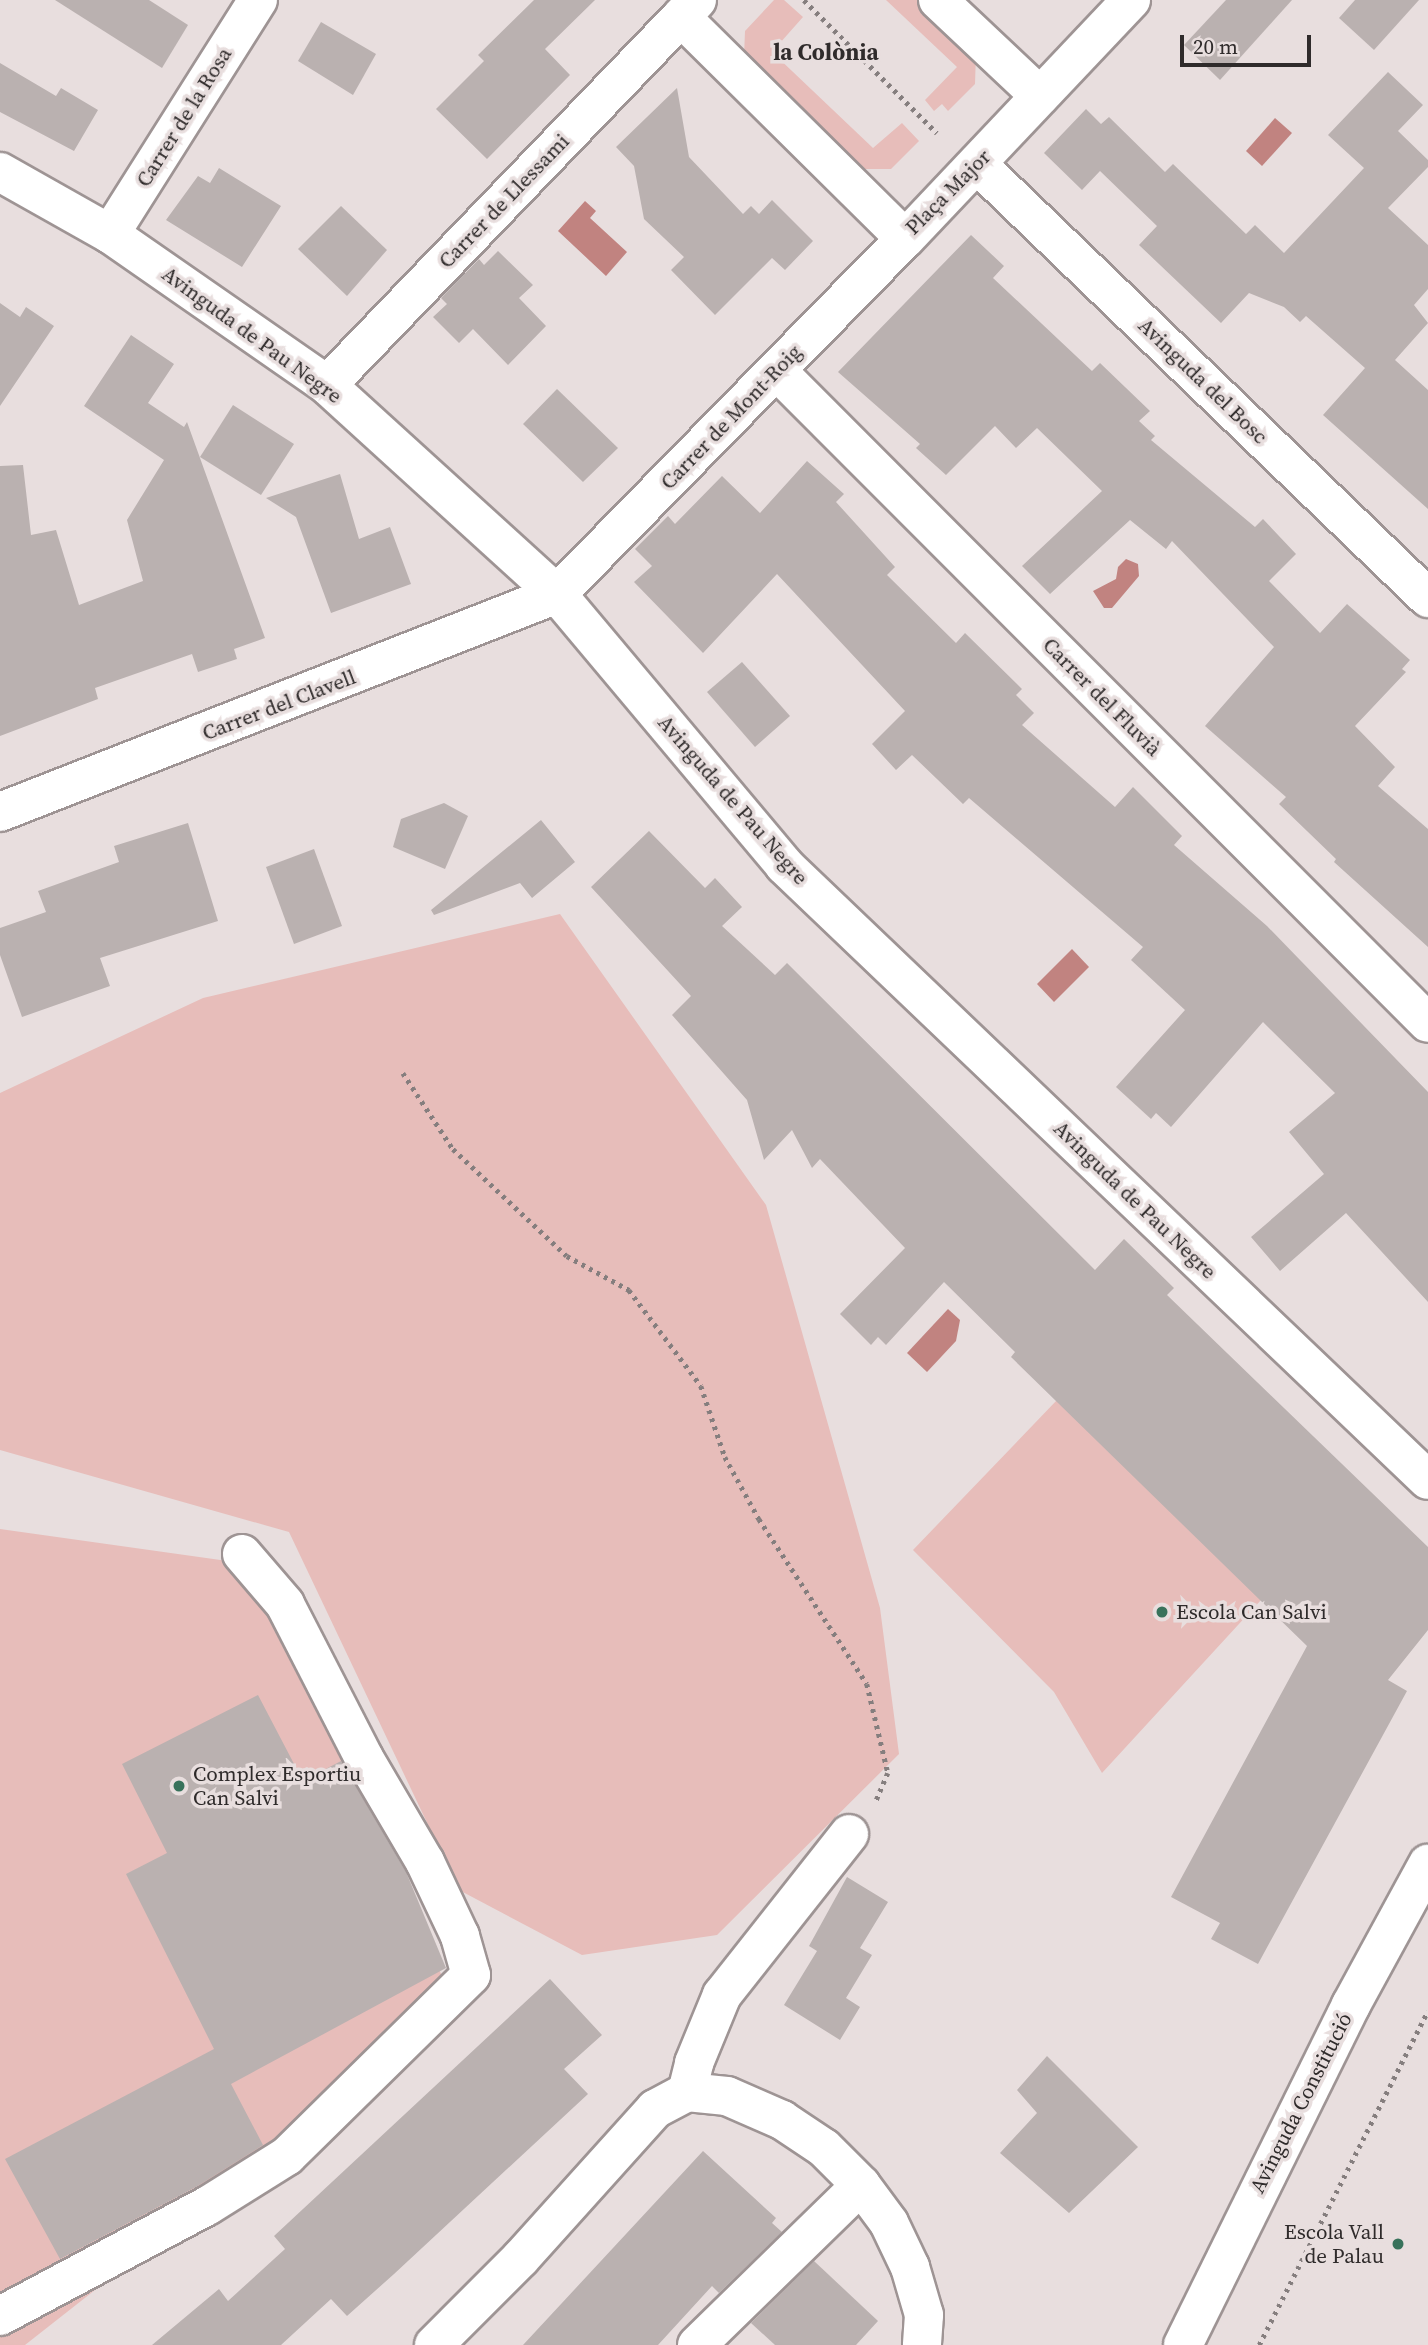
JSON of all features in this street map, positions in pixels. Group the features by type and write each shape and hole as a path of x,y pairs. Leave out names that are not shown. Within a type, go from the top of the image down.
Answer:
{"street":[{"name":"Carrer de la Rosa","path":"110,234 258,0"},
{"path":"938,0 1040,96 1131,0"},
{"name":"Plaça Major","path":"689,9 905,239 1040,96"},
{"name":"Carrer de Llessami","path":"327,385 689,9"},
{"name":"Avinguda del Bosc","path":"977,164 1428,598"},
{"name":"Avinguda de Pau Negre","path":"0,172 110,234 327,385 557,594 784,865 1428,1480"},
{"name":"Carrer de Mont-Roig","path":"557,594 905,239"},
{"name":"Carrer del Fluvià","path":"777,371 1428,1023"},
{"name":"Carrer del Clavell","path":"0,812 557,594"},
{"path":"0,2316 207,2206 286,2156 471,1975 460,1936 425,1862 364,1758 285,1604 242,1554"},
{"path":"687,2092 722,1996 849,1833"},
{"name":"Avinguda Constitució","path":"1182,2345 1338,2029 1428,1864"},
{"path":"434,2345 520,2259 655,2109 687,2092 727,2096 782,2120 824,2148 861,2185 889,2223 910,2267 924,2315 922,2345"},
{"path":"697,2345 861,2185"}],"path":[{"path":"804,0 937,133"},
{"path":"403,1073 453,1149 567,1256 629,1290 701,1386 725,1457 759,1519 867,1684 888,1773 875,1803 849,1833"},
{"path":"1259,2345 1428,2011"}],"shaded area":[{"path":"774,0 784,0 803,17 772,52 873,148 902,123 919,141 891,169 861,169 744,57 745,31"},
{"path":"886,0 921,0 976,53 975,84 948,111 942,104 934,111 925,100 957,67"},
{"path":"1275,118 1292,133 1262,166 1246,151"},
{"path":"585,201 596,211 590,218 627,252 606,276 558,231"},
{"path":"1126,559 1138,564 1139,576 1112,608 1104,608 1093,591 1116,579 1118,567"},
{"path":"560,914 766,1205 880,1608 899,1754 717,1935 582,1955 459,1890 289,1532 0,1450 0,1093 203,998"},
{"path":"1072,949 1089,967 1054,1002 1037,984"},
{"path":"948,1309 960,1320 956,1341 927,1372 907,1353"},
{"path":"1057,1400 1261,1600 1102,1773 1054,1692 913,1550"},
{"name":"Complex Esportiu Can Salvi","path":"0,1529 263,1566 455,2006 357,2114 95,2290 25,2345 0,2345"}],"building":[{"path":"55,0 149,0 188,25 162,68"},
{"path":"534,0 595,0 545,49 570,75 487,159 436,109 484,61 478,55"},
{"path":"1226,0 1292,0 1220,80 1184,45"},
{"path":"1355,0 1419,0 1374,50 1339,18"},
{"path":"321,22 376,54 353,95 298,61"},
{"path":"0,63 56,96 61,88 98,110 74,151 0,112"},
{"path":"1388,72 1423,105 1398,131 1428,160 1428,167 1388,208 1428,245 1428,289 1414,305 1428,323 1395,360 1428,390 1428,509 1323,415 1365,368 1306,316 1300,322 1284,307 1249,293 1221,323 1139,245 1157,226 1100,171 1082,190 1044,153 1086,109 1101,124 1109,117 1165,172 1173,164 1246,234 1255,225 1284,253 1364,168 1328,135"},
{"path":"677,88 689,157 743,214 751,206 759,214 772,200 813,241 785,270 772,258 715,315 671,270 684,257 644,219 634,166 616,147"},
{"path":"219,168 281,206 242,267 166,220 198,176 210,183"},
{"path":"341,206 387,250 347,296 298,249"},
{"path":"971,235 1004,266 993,278 1092,371 1100,363 1150,411 1139,421 1155,436 1151,440 1255,527 1263,519 1296,554 1269,581 1320,633 1347,604 1410,660 1402,669 1406,672 1355,726 1395,767 1378,786 1428,829 1428,947 1334,862 1336,859 1279,804 1286,797 1205,726 1274,647 1172,541 1166,549 1130,520 1050,594 1022,566 1102,491 1037,428 1016,448 995,426 946,475 916,448 920,444 838,372"},
{"path":"498,251 533,285 519,298 546,326 508,365 473,329 459,343 433,317 447,304 441,298 479,259 484,265"},
{"path":"0,303 20,317 26,307 54,326 0,406"},
{"path":"131,335 174,364 148,403 184,427 187,422 265,638 234,649 237,659 198,672 192,654 95,688 98,699 0,736 0,466 23,465 31,535 56,530 79,605 143,581 127,520 164,460 84,406"},
{"path":"557,389 618,448 583,482 523,424"},
{"path":"233,405 294,444 261,495 200,457"},
{"path":"807,461 844,494 836,502 895,567 887,575 956,643 965,633 1022,689 1016,695 1034,713 1022,725 1115,807 1133,787 1182,836 1174,845 1267,926 1428,1092 1428,1302 1346,1213 1280,1271 1251,1237 1324,1174 1289,1132 1335,1093 1263,1022 1171,1127 1156,1113 1151,1119 1116,1087 1185,1010 1131,960 1143,947 969,798 963,804 912,755 896,770 872,744 905,711 777,574 703,653 634,582 652,566 635,549 668,516 675,524 722,476 760,513"},
{"path":"340,474 359,539 390,527 411,584 331,613 296,517 266,498"},
{"path":"742,662 790,716 755,747 707,692"},
{"path":"444,803 468,816 445,869 393,847 401,819"},
{"path":"541,820 575,862 532,898 520,883 434,915 431,910"},
{"path":"188,823 218,921 100,958 110,986 22,1017 0,955 0,928 46,912 38,891 119,862 114,846"},
{"path":"649,831 705,888 715,878 742,907 722,926 775,975 787,963 1095,1270 1124,1239 1174,1288 1167,1295 1428,1547 1428,1630 1388,1680 1407,1691 1258,1964 1211,1939 1220,1923 1171,1897 1307,1646 1011,1357 1015,1352 944,1282 886,1345 878,1337 871,1345 840,1314 905,1248 820,1159 812,1168 792,1130 764,1160 747,1100 672,1015 691,996 591,887"},
{"path":"314,849 342,926 294,944 266,867"},
{"path":"258,1695 303,1781 341,1761 406,1872 446,1968 231,2084 263,2145 196,2187 60,2259 5,2159 214,2049 126,1874 167,1853 122,1764"},
{"path":"847,1877 888,1902 860,1948 872,1955 846,1998 860,2007 840,2040 784,2005 817,1951 809,1946"},
{"path":"550,1979 602,2035 564,2069 588,2094 394,2274 347,2316 331,2299 281,2345 152,2345 219,2289 228,2301 285,2249 274,2236"},
{"path":"1047,2056 1138,2147 1069,2213 1000,2153 1037,2113 1017,2090"},
{"path":"703,2151 776,2218 772,2223 782,2232 719,2293 712,2286 658,2345 523,2345"},
{"path":"814,2261 878,2321 856,2345 775,2345 751,2323"}],"place":[{"name":"Escola Can Salvi","path":"1162,1612"},
{"name":"Complex Esportiu Can Salvi","path":"179,1786"},
{"name":"Escola Vall de Palau","path":"1398,2244"}],"district":[{"name":"la Colònia","path":"826,52"}]}
